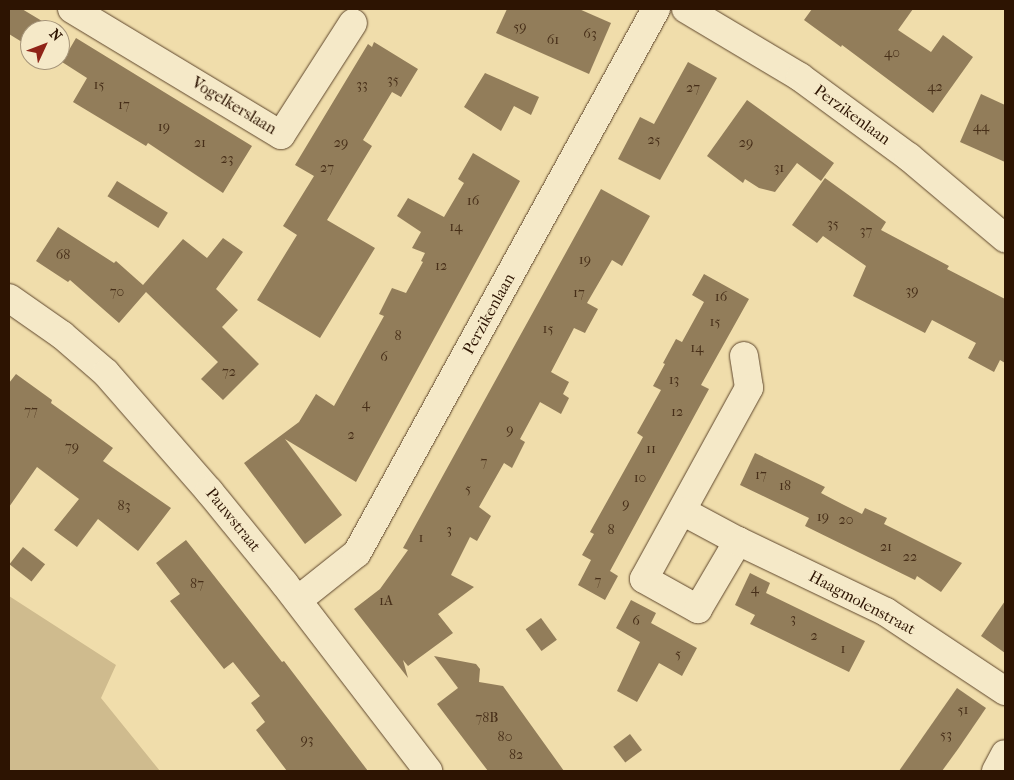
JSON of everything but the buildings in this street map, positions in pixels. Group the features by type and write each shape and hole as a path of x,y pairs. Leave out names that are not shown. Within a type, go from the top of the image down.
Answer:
{"street":[{"name":"Vogelkerslaan","path":"72,9 281,135 353,23"},
{"name":"Perzikenlaan","path":"298,600 357,553 656,9"},
{"name":"Perzikenlaan","path":"686,9 800,77 909,157 1005,238"},
{"name":"Pauwstraat","path":"9,298 16,301 62,336 106,373 209,491 298,600 428,771"},
{"path":"738,541 698,609 644,579 749,388 744,356"},
{"name":"Haagmolenstraat","path":"682,511 738,541 886,612 1005,691"},
{"path":"996,771 1005,754"}],"shaded area":[{"path":"9,596 116,665 101,698 160,771 9,771"}]}
